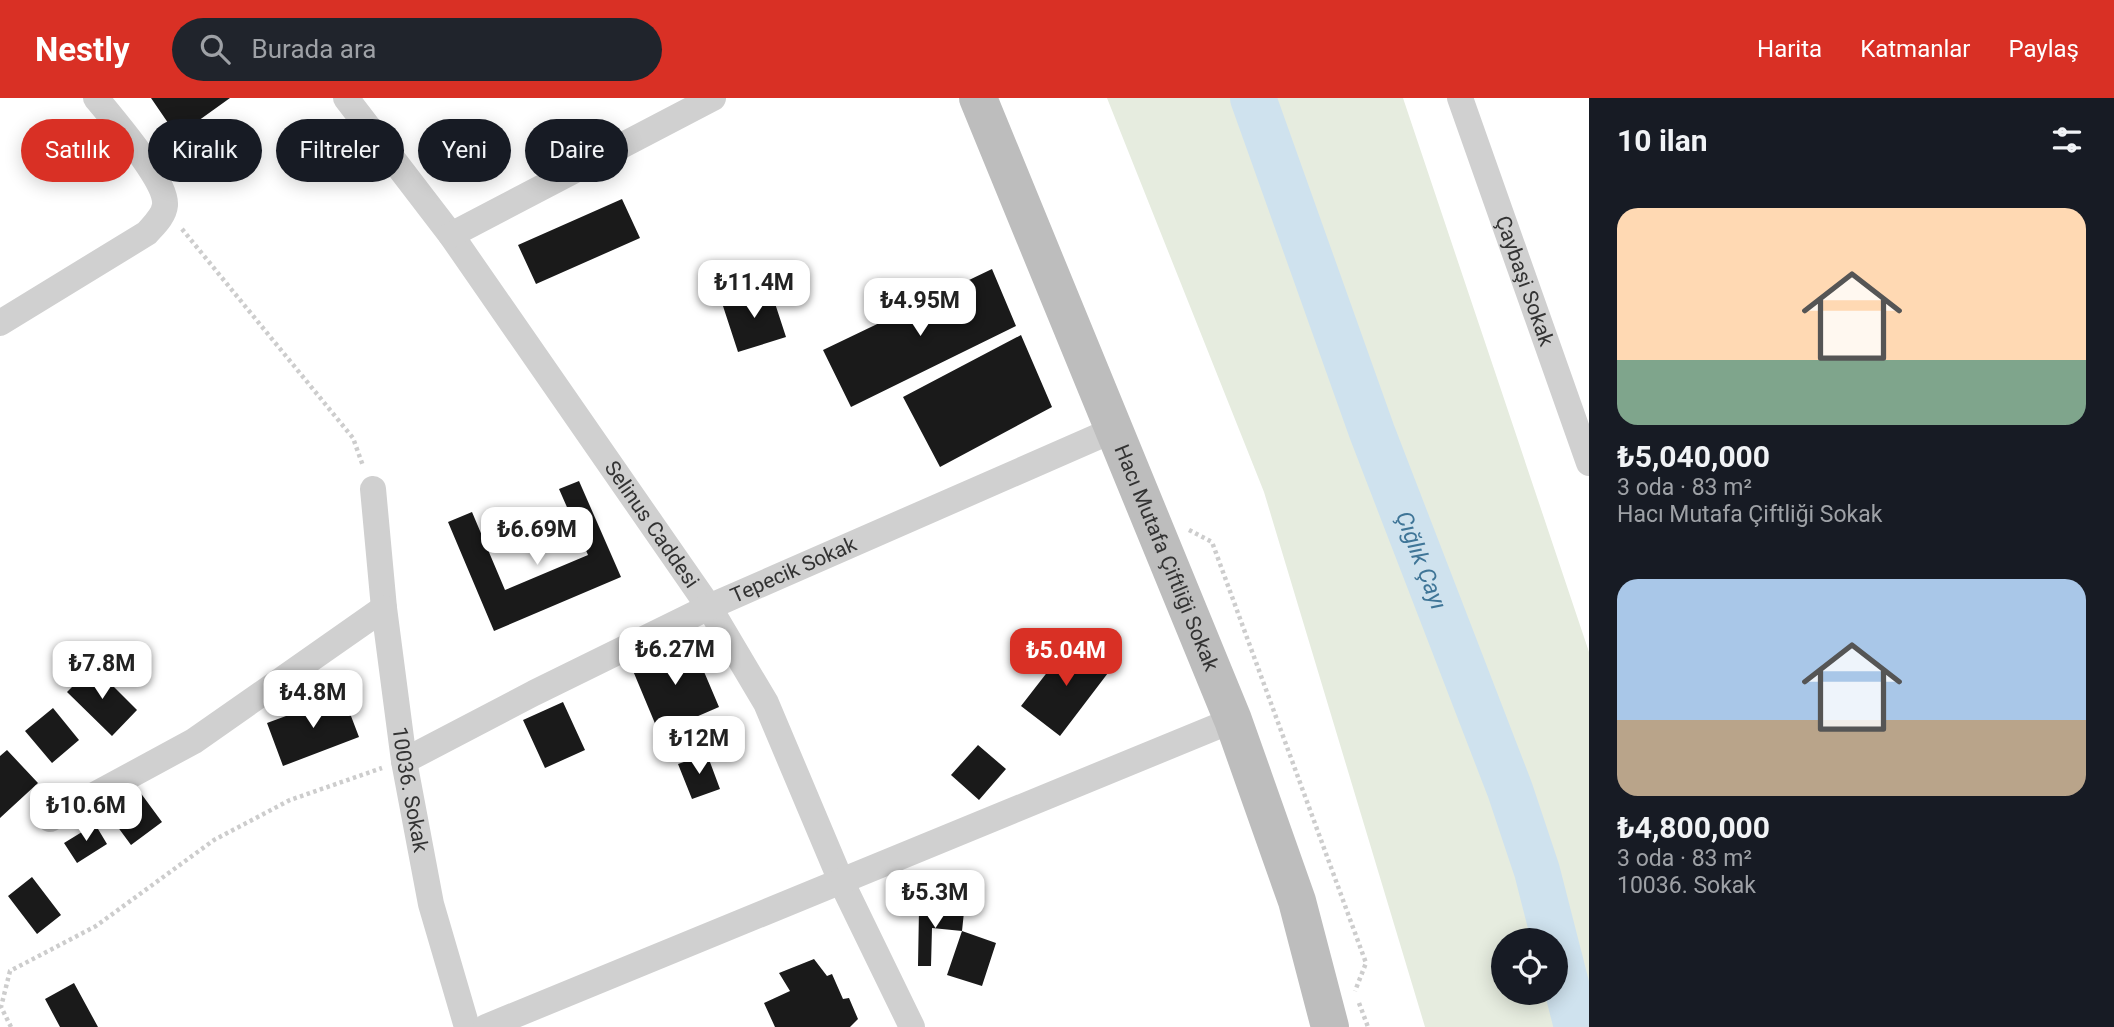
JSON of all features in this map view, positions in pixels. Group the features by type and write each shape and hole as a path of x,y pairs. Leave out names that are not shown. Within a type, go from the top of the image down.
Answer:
{"street":[{"path":"0,323 148,233 165,208 164,196 157,179 96,98"},
{"name":"Selinus Caddesi","path":"346,98 451,235 709,607 766,704 841,881 912,1027"},
{"path":"451,235 713,98"},
{"name":"Hacı Mutafa Çiftliği Sokak","path":"978,98 1233,720 1297,901 1330,1027"},
{"name":"Çaybaşi Sokak","path":"1460,98 1589,463"},
{"name":"Tepecik Sokak","path":"404,761 534,692 709,607 1113,430"},
{"name":"10036. Sokak","path":"373,489 384,608 404,761 431,904 467,1027"},
{"path":"50,819 194,741 384,608"},
{"path":"486,1027 1233,720"}],"path":[{"path":"165,208 353,438 373,489"},
{"path":"11,1027 1,1007 10,971 96,926 214,840 290,800 404,761"}],"shaded area":[{"path":"1107,98 1403,98 1589,652 1589,1027 1425,1027 1264,492"}],"building":[{"path":"151,98 230,98 201,119 165,119"},
{"path":"622,199 640,238 536,284 518,245"},
{"path":"992,269 1016,326 851,407 823,350"},
{"path":"770,288 786,337 738,352 722,303"},
{"path":"1021,335 1052,407 940,467 903,397"},
{"path":"579,481 621,577 494,631 448,522 472,512 505,590 588,555 559,489"},
{"path":"1073,639 1111,669 1060,736 1021,706"},
{"path":"691,641 719,707 659,733 631,666"},
{"path":"93,666 137,710 112,736 67,692"},
{"path":"343,695 359,737 283,766 267,723"},
{"path":"563,702 585,750 545,768 523,720"},
{"path":"53,708 79,740 52,763 25,731"},
{"path":"978,745 1006,769 979,800 951,775"},
{"path":"7,750 38,783 0,818 0,756"},
{"path":"707,754 720,789 692,799 678,764"},
{"path":"137,788 162,822 131,845 106,811"},
{"path":"95,824 107,844 77,863 64,843"},
{"path":"32,877 61,915 37,934 8,896"},
{"path":"919,909 964,912 962,931 932,928 931,966 918,966"},
{"path":"962,931 996,943 982,986 947,975"},
{"path":"814,959 827,976 832,974 843,999 849,998 858,1019 850,1027 775,1027 764,1003 790,991 779,973"},
{"path":"74,983 98,1027 60,1027 45,999"}],"waterway":[{"name":"Çığlık Çayı","path":"1253,98 1372,432 1510,790 1537,871 1577,1027"}]}
